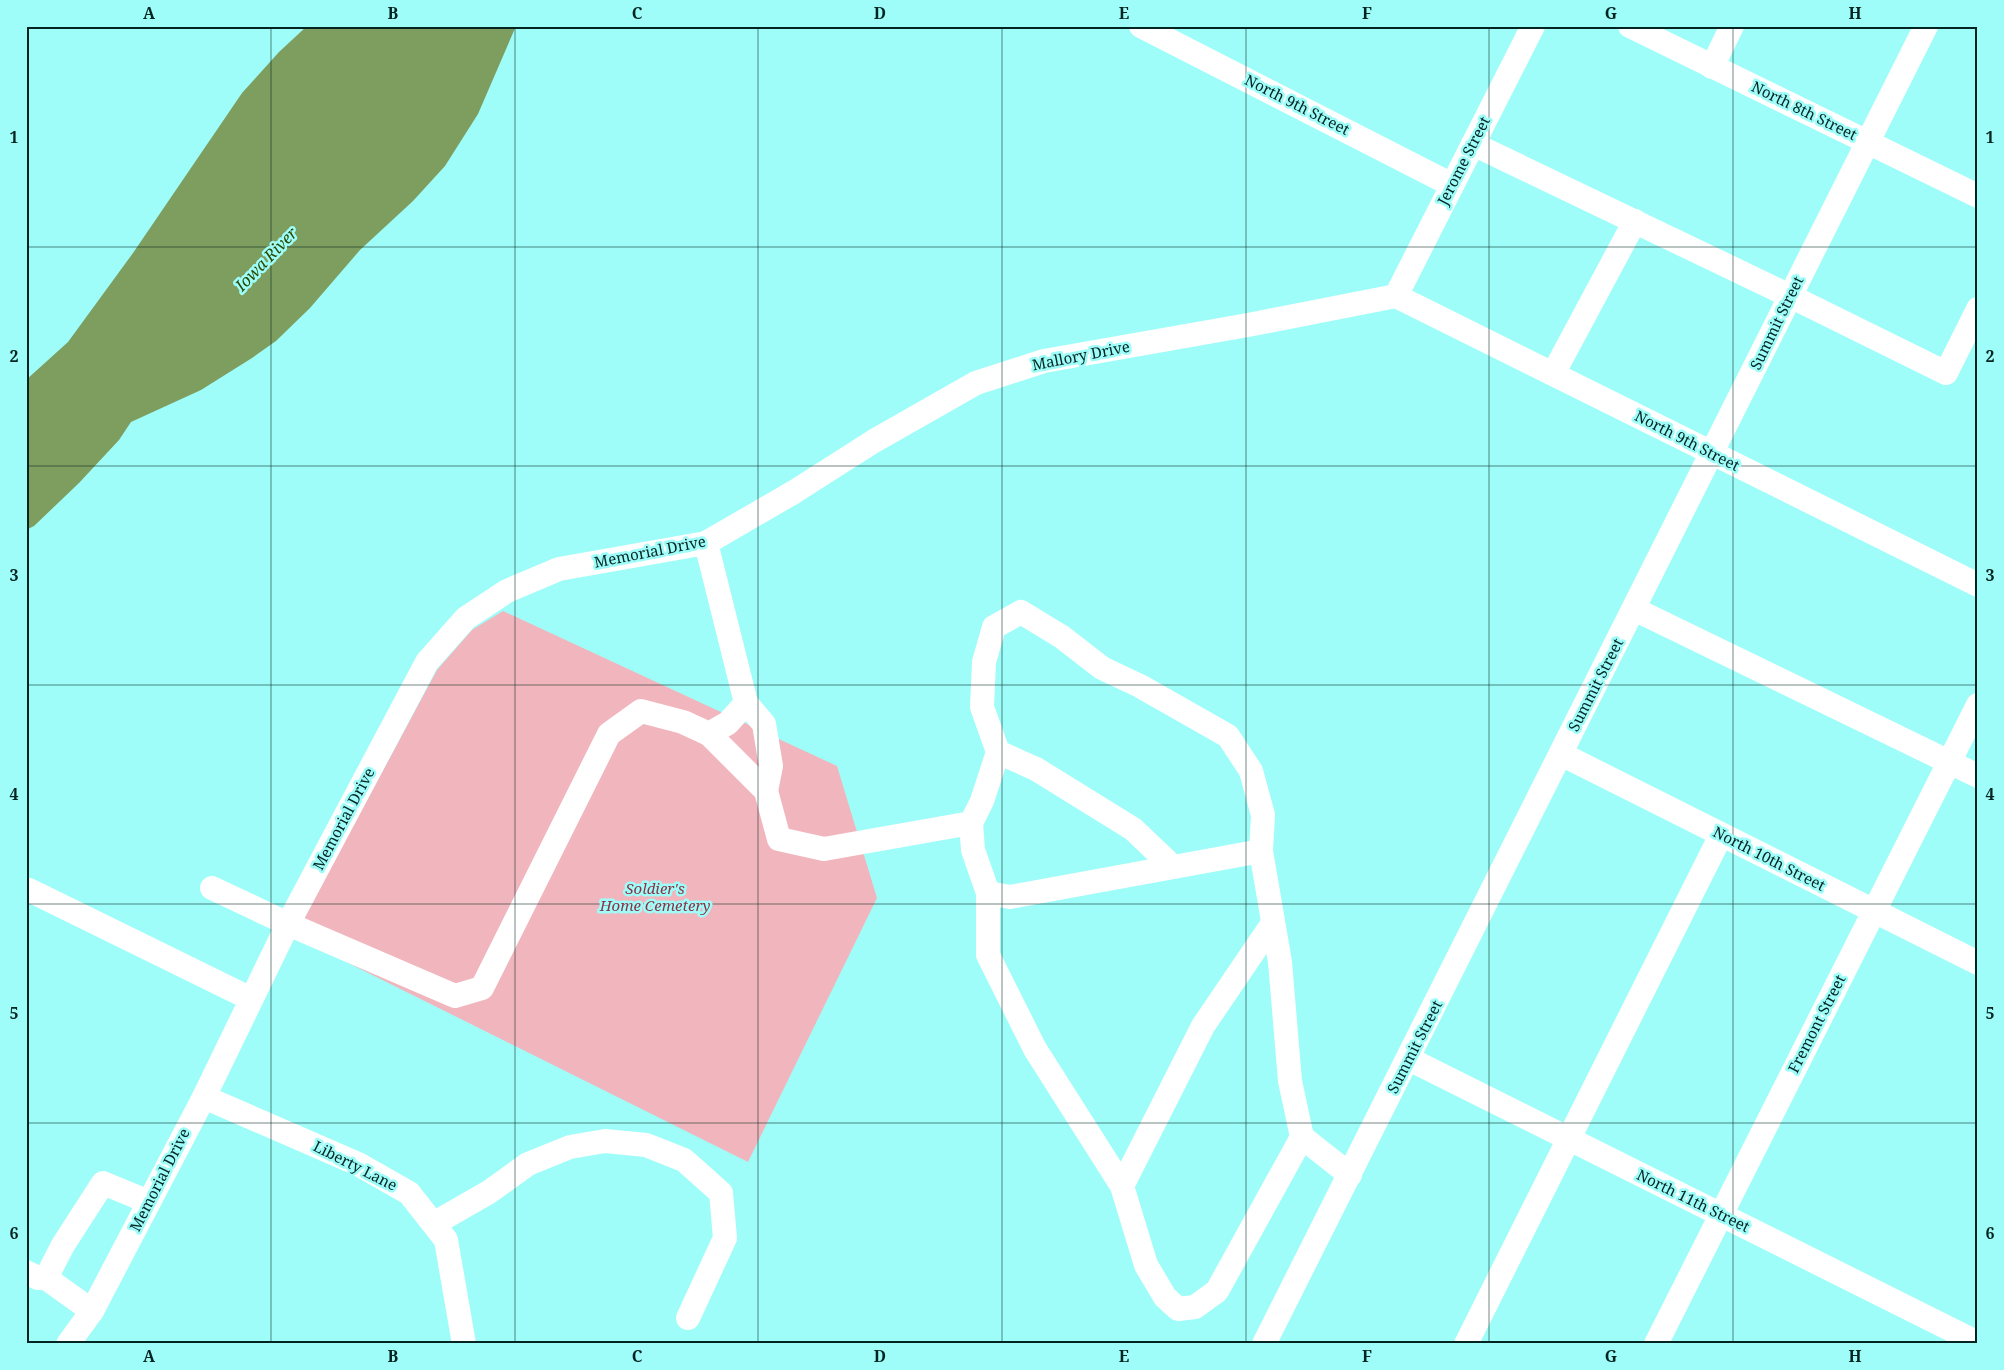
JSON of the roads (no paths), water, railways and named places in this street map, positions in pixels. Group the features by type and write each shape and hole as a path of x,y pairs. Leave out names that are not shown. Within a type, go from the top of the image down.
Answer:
{"street":[{"name":"North 9th Street","path":"1141,26 1452,185"},
{"name":"Jerome Street","path":"1396,296 1532,26"},
{"name":"North 8th Street","path":"1630,26 1978,196"},
{"path":"1712,66 1732,26"},
{"name":"Summit Street","path":"1264,1344 1409,1059 1926,26"},
{"path":"1473,144 1946,372 1978,309"},
{"path":"1552,374 1635,221"},
{"name":"North 9th Street","path":"1396,296 1978,585"},
{"name":"Mallory Drive","path":"794,492 874,441 976,383 1044,360 1248,325 1396,296"},
{"name":"Memorial Drive","path":"68,1344 92,1311 204,1097 288,924 427,662 466,618 507,591 559,569 706,543 794,492"},
{"path":"706,543 746,703 764,724 771,766 766,792 779,839 824,849 971,823"},
{"path":"1634,609 1978,776"},
{"path":"1302,1137 1217,1291 1196,1307 1178,1309 1165,1297 1146,1265 1122,1186 1035,1049 988,955 988,893 973,850 971,823 982,801 998,752 982,707 984,662 994,627 1021,612 1062,637 1102,668 1140,686 1228,736 1251,771 1263,815 1261,851 1280,962 1290,1081 1302,1137 1350,1175"},
{"path":"709,734 728,723 746,703"},
{"name":"Fremont Street","path":"1656,1344 1978,705"},
{"path":"212,888 288,924 455,996 482,988 609,734 641,711 683,722 709,734 766,792"},
{"path":"998,752 1036,769 1133,829 1173,867"},
{"name":"North 10th Street","path":"1562,754 1978,963"},
{"path":"1466,1344 1721,835"},
{"path":"988,893 1010,897 1261,851"},
{"path":"26,891 38,895 251,999"},
{"path":"1122,1186 1203,1026 1273,923"},
{"name":"North 11th Street","path":"1409,1059 1978,1342"},
{"name":"Liberty Lane","path":"204,1097 358,1164 409,1193 435,1223 446,1240 464,1344"},
{"path":"435,1223 489,1192 528,1164 570,1147 606,1141 646,1145 684,1160 722,1193 725,1238 688,1318"},
{"path":"92,1311 36,1275 63,1245 103,1183 149,1202"}],"water":[{"name":"Iowa River","path":"307,26 516,26 478,114 445,166 413,201 360,250 310,308 276,341 252,358 201,390 131,422 119,440 79,483 34,526 26,530 26,380 68,342 133,253 242,93 279,52"}],"park label":[{"name":"Soldier's Home Cemetery","path":"655,898"}]}
